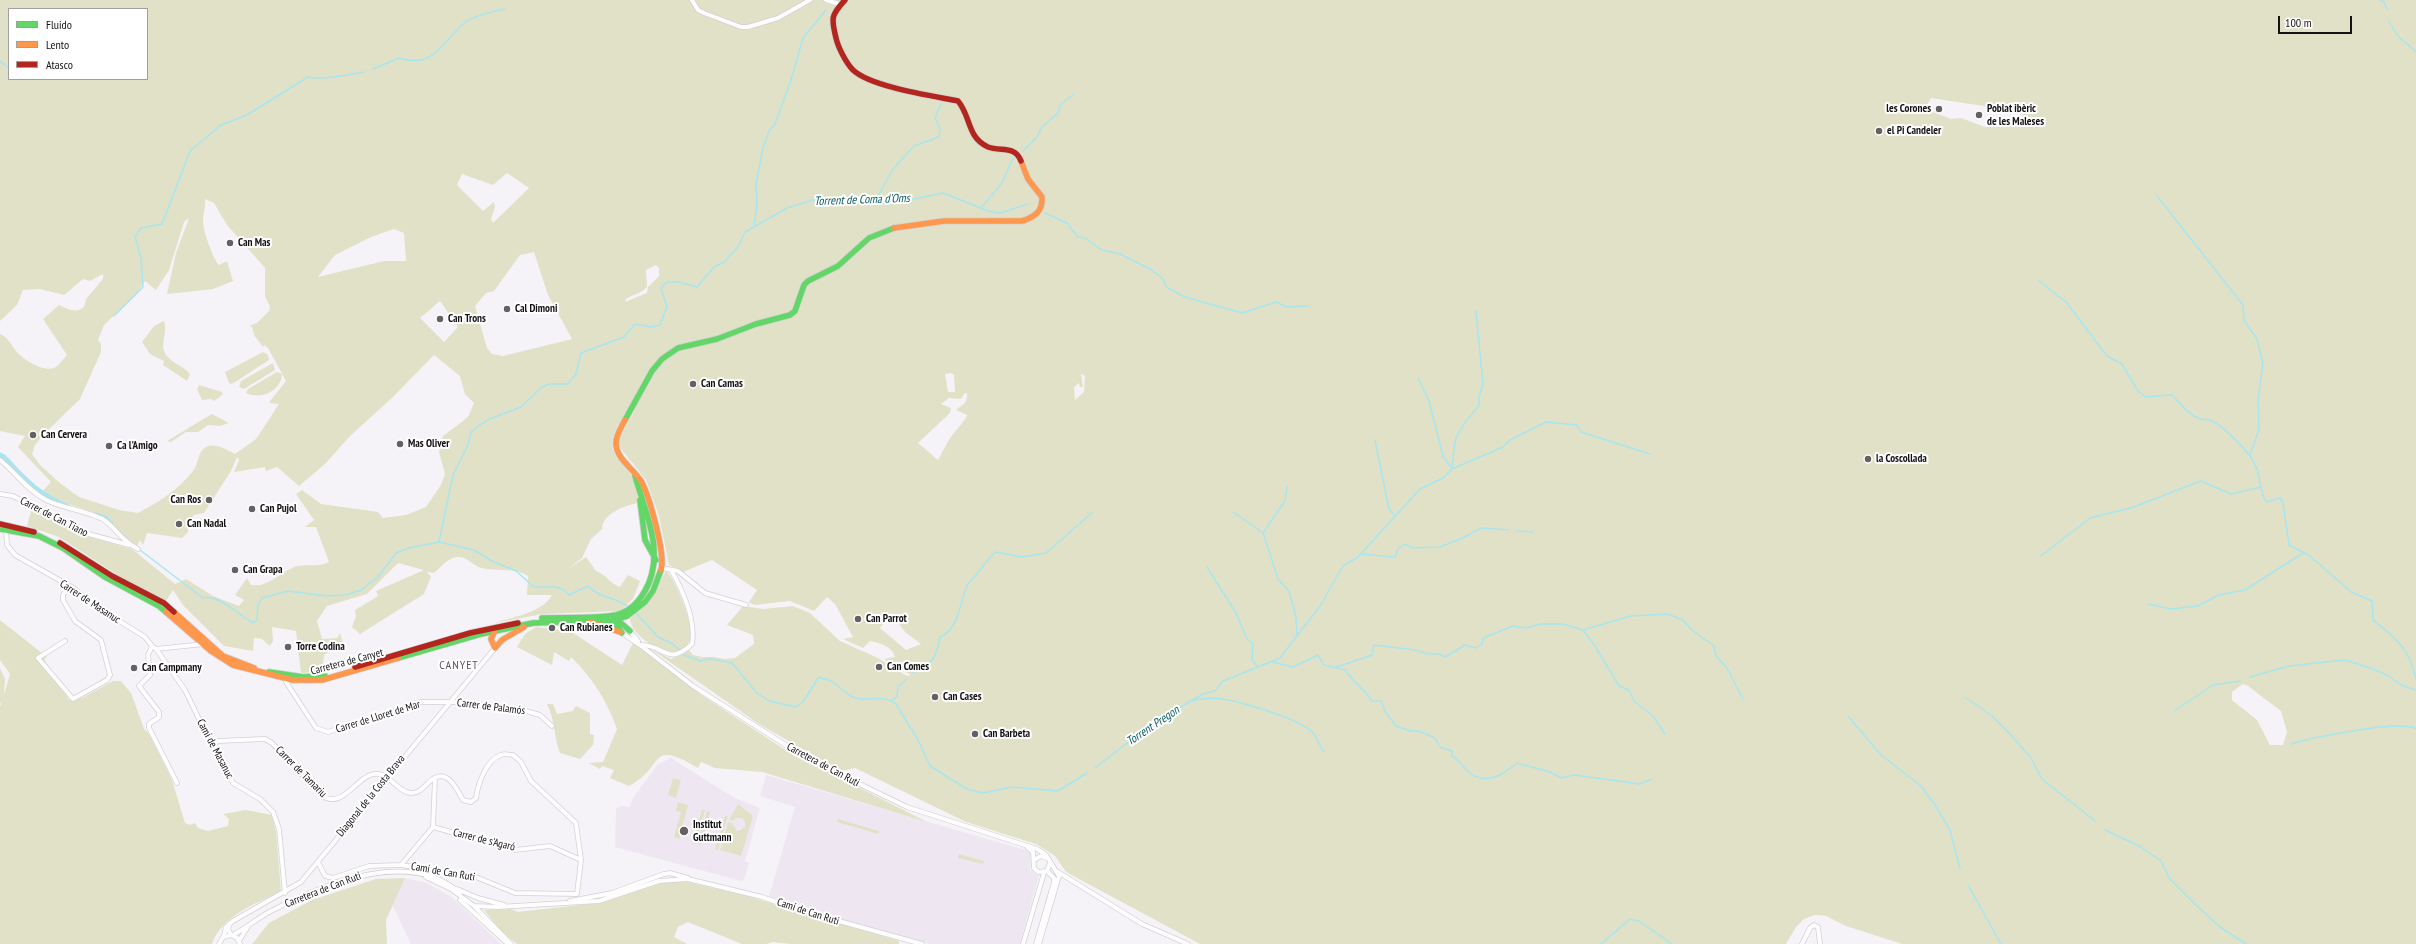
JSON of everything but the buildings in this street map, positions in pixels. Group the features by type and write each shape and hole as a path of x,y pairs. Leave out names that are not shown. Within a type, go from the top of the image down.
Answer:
{"street":[{"path":"692,0 698,10 704,13 741,27 748,27 778,18 810,0"},
{"path":"826,0 839,4"},
{"path":"622,633 616,627 615,623 643,601 653,591 662,568 662,550 641,481 619,455 616,442 617,436 652,372 662,359 673,351 790,315 795,311 804,285 808,281 842,263 862,243 880,232 906,224 925,222 1022,220 1035,216 1041,210 1042,197 1028,179 1018,154 1011,150 989,147 977,139 970,130 964,108 958,101 881,84 853,70 842,55 834,35 833,13 839,4 845,0"},
{"path":"0,460 31,490 44,499 62,507 104,520 131,546 138,550"},
{"path":"634,472 653,538 656,560 655,570 643,601"},
{"path":"640,490 645,540 649,550 656,560"},
{"name":"Carrer de Can Tiano","path":"0,494 13,496 85,533 131,546"},
{"path":"650,511 654,532 653,538 656,542 662,568"},
{"name":"Carretera de Canyet","path":"2,528 29,531 47,536 68,546 112,576 164,603 223,656 250,668 269,672 302,677 322,677 462,636 516,623 555,616 582,617"},
{"name":"Carretera de Canyet","path":"2,528 39,536 63,548 105,577 159,606 218,657 237,667 287,679 308,682 322,680 493,631 538,622 617,620"},
{"name":"Carrer de Masanuc","path":"2,528 11,551 25,562 70,587 92,604 146,637 152,646"},
{"path":"645,540 653,538"},
{"path":"662,568 678,571 705,593 746,605"},
{"path":"640,645 648,645 667,654 679,654 692,644 693,627 671,570"},
{"path":"65,641 38,658 73,700 107,680 110,675 101,640 75,621 63,600 63,595 70,587"},
{"path":"582,617 625,614"},
{"path":"625,614 630,631"},
{"path":"582,617 613,618 630,631"},
{"path":"588,621 622,633"},
{"path":"477,636 491,642 495,648 502,640 538,622"},
{"path":"462,636 493,631 516,623"},
{"path":"493,631 502,640"},
{"path":"491,642 493,631"},
{"name":"Carretera de Can Ruti","path":"630,631 640,645"},
{"name":"Carretera de Can Ruti","path":"622,633 693,686 806,758 907,806 1043,852 1047,858"},
{"path":"156,648 206,644 223,656"},
{"path":"152,646 148,655 150,674 139,686 159,712 159,717 149,724 149,728 177,782"},
{"name":"Camí de Masanuc","path":"152,646 156,648 185,690 212,748 233,783 260,798 274,812 279,830 285,893"},
{"name":"Diagonal de la Costa Brava","path":"230,922 285,893 301,882 387,776 495,648"},
{"path":"269,672 287,679 308,680 322,677"},
{"name":"Carrer de Lloret de Mar","path":"287,679 286,682 316,728 328,732 420,702 450,703"},
{"name":"Carrer de Palamós","path":"450,703 458,702 526,711 540,715 552,726"},
{"name":"Carrer de Tamariu","path":"212,748 217,741 266,740 272,743 326,799 339,798 369,776 387,776"},
{"path":"387,776 405,792 412,793 423,789 435,778 443,776 450,779 464,800 471,802 476,798 478,782 494,759 501,754 514,755 521,762 530,781 576,823 580,860"},
{"path":"401,865 433,827 435,778"},
{"name":"Carrer de s'Agaró","path":"433,827 515,850 550,846 580,860"},
{"path":"1026,846 1033,852 1033,863 1035,870 1065,878 1142,924 1188,944"},
{"path":"1033,863 1041,856 1047,858 1065,878"},
{"name":"Camí de Can Ruti","path":"318,862 325,876 333,878 368,866 401,865 476,877 515,893 577,894 580,860"},
{"path":"1023,944 1050,862"},
{"path":"1039,944 1059,876 1057,870"},
{"name":"Carretera de Can Ruti","path":"232,935 279,907 362,875 395,871 426,877 429,876 453,886 511,944"},
{"name":"Camí de Can Ruti","path":"595,902 615,892 670,873 762,897 811,914 922,944"},
{"path":"1036,944 1053,884 1051,875"},
{"name":"Carretera de Can Ruti","path":"426,877 474,906"},
{"name":"Camí de Can Ruti","path":"632,891 655,877 694,880"},
{"name":"Camí de Can Ruti","path":"474,906 595,902 659,881 673,879"},
{"name":"Carretera de Can Ruti","path":"441,885 463,902 508,944"},
{"name":"Camí de Can Ruti","path":"453,886 478,898 506,905"},
{"name":"Camí de Can Ruti","path":"565,902 615,892"},
{"path":"230,922 228,929 240,943"},
{"path":"219,944 224,936 226,927 230,922"},
{"path":"1802,944 1810,928 1814,925 1818,927 1820,944"},
{"name":"Carretera de Can Ruti","path":"240,943 248,926"},
{"path":"224,936 232,935"}],"shaded area":[{"name":"Institut Guttmann","path":"671,758 733,797 760,808 745,861 749,863 744,880 741,881 615,847 616,809 621,806 630,807 633,798 658,764"},
{"path":"766,775 1029,851 1031,855 1030,870 1039,876 1020,944 930,944 799,908 769,896 795,807 760,796"},
{"path":"405,878 427,883 453,898 501,944 411,944 391,902"}],"green space":[{"path":"0,0 2416,0 2416,944 1902,944 1846,926 1826,916 1815,915 1804,919 1796,927 1786,944 1200,944 1066,872 1055,856 1036,844 966,822 855,768 841,771 759,724 651,649 671,659 689,650 693,655 702,657 725,659 735,658 754,644 753,635 727,625 743,606 763,609 793,606 810,613 840,641 878,658 907,676 911,675 884,659 895,657 891,650 885,646 870,641 863,648 843,639 853,637 835,604 827,597 814,611 790,601 754,605 749,602 757,590 712,560 683,572 669,565 659,516 646,480 618,445 619,439 635,410 630,405 615,431 612,442 615,454 634,479 638,491 638,503 621,508 610,515 603,523 602,529 591,539 582,558 568,569 586,557 596,571 603,574 617,586 620,587 628,575 640,581 633,599 620,611 543,614 494,623 526,614 541,606 552,595 527,595 528,576 522,573 482,568 464,558 456,557 447,561 434,573 427,572 431,577 424,594 360,634 352,627 356,616 355,610 378,596 376,591 424,570 398,563 367,594 327,606 317,621 322,639 337,638 340,633 343,643 324,655 322,672 301,673 296,631 272,627 273,641 270,646 262,639 254,638 253,651 224,646 183,605 173,590 166,601 124,579 59,537 27,526 32,508 82,535 132,549 175,584 186,579 213,596 239,606 244,600 235,595 247,578 251,585 264,584 292,568 298,566 325,564 329,562 316,527 305,527 314,520 296,494 302,490 321,504 378,512 383,518 406,515 426,507 441,485 445,474 439,452 443,436 468,417 474,403 465,394 460,376 434,355 392,398 350,436 325,464 299,486 277,467 266,471 265,467 234,472 239,460 237,457 231,471 204,513 193,515 193,519 187,519 188,532 182,538 147,533 143,545 140,540 137,546 123,536 106,517 54,499 42,492 51,482 18,447 25,436 0,431 0,334 8,340 17,352 29,362 39,367 50,369 56,367 67,355 43,319 59,305 75,310 84,307 86,299 103,279 103,274 90,281 83,279 64,295 40,289 23,290 17,305 0,321","holes":["1931,98 2023,112 2022,123 2016,126 1985,127 1961,118 1951,119 1925,109","507,173 529,188 493,223 491,219 495,207 494,202 483,211 457,185 462,174 493,185","205,199 214,203 227,225 265,268 265,296 270,307 269,311 257,323 249,326 252,327 254,335 263,347 264,345 268,348 286,381 270,401 270,403 279,404 256,439 235,454 216,446 209,446 205,448 202,450 193,471 175,490 138,513 119,510 79,497 61,484 40,465 32,454 35,445 43,435 80,399 101,352 101,344 98,340 104,325 136,295 145,281 156,290 169,270 184,222 189,218 176,253 167,294 213,289 233,281 227,261 219,265 214,257 204,230 203,218","394,229 404,233 406,261 384,261 318,277 335,255 371,237","534,252 548,295 572,339 503,356 492,354 487,348 475,306 486,293 494,291 520,255","656,265 659,268 659,276 648,287 647,293 625,302 626,299 647,287 646,270","440,301 458,327 444,342 420,318","951,373 954,375 955,392 948,392 945,374","1081,374 1085,376 1084,392 1075,400 1074,387 1079,383 1080,387 1083,387","965,393 967,393 965,402 956,410 967,415 950,438 938,460 918,443 950,413 951,408 941,404 949,398 961,399","891,613 905,632 921,644 906,650 880,628","2243,684 2248,686 2281,711 2287,732 2283,745 2270,745 2257,720 2232,700 2232,692"]},
{"path":"164,321 165,329 163,346 165,353 170,359 190,374 187,381 163,365 164,361 150,354 142,342 154,326"},
{"path":"263,352 268,355 269,360 232,384 229,383 225,372"},
{"path":"273,363 275,370 244,389 239,387 241,381"},
{"path":"277,372 282,374 281,380 271,392 261,395 251,395 246,393 248,389"},
{"path":"199,385 222,392 223,394 214,401 211,399 202,400 197,389"},
{"path":"212,414 229,423 220,426 208,425 198,432 186,432 171,442 167,441"},
{"path":"666,571 670,575 679,592 690,623 691,637 684,649 678,654 656,647 641,637 631,625 630,618 646,605"},
{"path":"0,620 47,657 44,659 69,700 78,694 82,698 113,681 121,681 131,693 144,729 149,734 172,780 185,823 190,825 195,823 198,828 208,831 228,826 229,819 223,814 246,810 272,815 276,832 281,891 251,906 232,918 223,925 212,944 0,944 0,707 2,700 0,704 0,668 5,679 4,695 10,674 0,660"},
{"path":"536,627 570,631 622,665 633,643 703,696 787,751 927,822 762,772 715,768 701,762 698,768 671,755 658,759 640,779 629,786 610,778 614,770 602,766 600,769 589,763 603,762 617,729 609,709 592,681 571,657 569,661 554,652 552,665 517,647 525,634"},
{"path":"547,704 553,704 557,714 573,711 576,706 590,713 590,734 594,735 593,745 580,759 560,753 552,717"},
{"path":"673,778 681,780 676,798 668,795"},
{"path":"678,802 688,805 679,839 674,837 681,812 676,811"},
{"path":"738,804 753,816 741,856 720,850 728,822 732,823 737,831 745,827 745,821 741,818 736,818 733,821 729,820"},
{"path":"702,809 705,810 696,844 693,843"},
{"path":"707,811 710,812 701,845 698,844"},
{"path":"725,816 728,816 718,850 715,849"},
{"path":"838,819 879,831 878,834 837,822"},
{"path":"959,854 984,861 983,864 958,858"},
{"path":"405,878 386,920 387,944 252,944 269,923 312,900 376,879"},
{"path":"668,881 683,881 747,896 899,941 899,944 791,944 773,942 766,944 742,944 688,922 678,927 674,937 687,944 517,944 502,932 484,910 511,909 518,912 597,903"}],"waterway":[{"path":"2380,0 2384,2 2387,9"},
{"path":"373,69 399,58 412,61 422,60 431,56 467,21 480,15 505,9"},
{"path":"754,225 757,204 756,184 763,148 769,131 775,124 791,80 803,38 826,10"},
{"path":"2389,21 2397,35 2416,52"},
{"path":"0,61 8,67"},
{"path":"114,316 143,287 141,258 135,237 141,228 162,224 190,151 221,125 247,115 308,77 328,78 364,72"},
{"path":"1023,151 1037,137 1042,127 1058,113 1061,104 1074,94"},
{"path":"876,200 893,169 914,146 939,137 940,129 935,118 941,104"},
{"path":"981,208 1002,183 1013,158"},
{"name":"Torrent de Coma d'Oms","path":"439,542 453,475 468,445 471,432 487,420 521,407 542,387 550,384 568,384 576,374 581,353 624,337 635,324 651,327 660,325 667,307 661,288 667,282 678,282 697,287 714,267 724,262 738,247 745,232 787,208 813,200 914,199 943,193 988,211 1000,213 1028,204"},
{"path":"2157,196 2243,305 2244,320 2257,339 2263,364 2258,399 2259,429 2250,455"},
{"name":"Torrent de Coma d'Oms","path":"1045,213 1067,223 1078,237 1085,238 1102,250 1120,254 1152,270 1163,279 1166,287 1185,297 1242,313 1276,302 1287,307 1308,306"},
{"path":"2038,280 2067,303 2107,356 2122,364 2138,391 2146,397 2172,395 2192,414 2200,419 2209,420 2216,423 2238,442 2254,462 2266,502 2280,498 2283,503 2289,545 2310,556 2351,592 2372,601 2373,620 2401,645 2410,659 2416,679"},
{"path":"1452,469 1456,438 1466,421 1479,406 1479,397 1483,384 1476,311"},
{"path":"1418,378 1429,401 1443,456 1452,469"},
{"name":"Torrent Pregon","path":"1095,768 1153,723 1203,694 1215,691 1223,681 1280,658 1320,606 1343,566 1358,557 1420,489 1443,478 1452,469 1503,447 1510,440 1546,422 1577,425 1581,432 1650,454"},
{"path":"1375,440 1389,509 1395,516"},
{"path":"0,455 4,457"},
{"path":"7,460 20,475 34,487 50,498 67,506"},
{"path":"2041,556 2090,518 2131,508 2201,481 2231,494 2261,487"},
{"path":"1263,533 1285,501 1287,487"},
{"path":"913,673 932,660 937,650 940,637 951,628 955,621 968,584 996,552 1021,557 1046,553 1093,512"},
{"path":"1233,512 1263,533 1278,579 1289,591 1296,617 1297,635"},
{"path":"96,515 105,518 111,524"},
{"path":"1360,554 1395,557 1398,549 1405,544 1413,548 1440,547 1463,538 1481,528 1509,530"},
{"path":"1517,531 1533,532"},
{"path":"140,550 203,598 216,599 229,606 253,623 257,620 258,605 262,598 288,591 327,596 346,595 361,590 378,577 396,553 409,548 439,542 474,550 492,561 516,571 534,587 555,587 562,589 569,595 588,586 597,593 625,604 630,608"},
{"path":"2148,604 2171,609 2198,606 2219,595 2245,590 2303,553"},
{"path":"1207,567 1236,613 1247,639 1253,643 1252,660 1258,667"},
{"path":"634,611 658,637 673,644 684,655 700,661 710,659 732,663 757,693 769,701 796,707 803,702 818,678 833,682 848,694 859,699 886,699 891,701 896,704 918,740 930,766 967,789 983,793 1012,787 1058,791 1087,773"},
{"path":"1337,667 1372,655 1374,645 1416,650 1428,654 1440,654 1445,657 1465,645 1476,648 1482,644 1483,638 1513,626 1526,628 1540,624 1563,624 1583,630 1631,616 1668,614 1683,620 1693,631 1714,646 1716,656 1727,668 1743,699"},
{"path":"1583,630 1595,646 1619,686 1629,690 1634,701 1653,716 1665,734"},
{"path":"1272,662 1293,667 1318,655 1324,665 1345,670 1372,701 1381,701 1385,711 1396,726 1411,731 1419,731 1435,738 1440,747 1452,751 1452,756 1476,777 1495,777 1507,771 1517,763 1550,772 1561,778 1574,775 1640,784 1652,779"},
{"path":"2250,677 2289,666 2345,660 2373,669 2389,676 2403,686 2416,690"},
{"path":"892,700 897,697 898,687 906,680"},
{"path":"2174,711 2213,685 2240,681"},
{"path":"1965,697 1992,716 2011,735 2031,758 2042,779 2095,821"},
{"path":"1190,701 1211,698 1223,699 1283,716 1307,728 1314,734 1324,752"},
{"path":"1848,716 1881,755 1921,786 1935,805 1950,830 1960,869"},
{"path":"2291,744 2355,730 2393,726 2416,729"},
{"path":"2105,830 2141,847 2161,861 2169,878 2197,906 2220,927 2246,944"},
{"path":"1968,885 2001,944"},
{"path":"1601,944 1630,919 1639,921 1672,944"}],"traffic: fast":[{"path":"625,420 652,371 662,359 678,348 717,339 756,324 790,315 795,311 804,285 808,281 838,266 869,238 894,228"},
{"path":"542,618 616,615 629,609 636,603 645,591 651,577 654,563 654,548 649,519 635,476"},
{"path":"640,500 645,540 656,560"},
{"path":"0,529 39,536 63,548 105,577 159,606 166,612"},
{"path":"398,658 481,634 533,623 614,620 627,616 645,602 653,591 661,570"},
{"path":"615,618 630,631"},
{"path":"618,619 615,623 622,633"},
{"path":"269,672 303,677 325,676"}],"traffic: slow":[{"path":"894,228 944,221 1022,221 1031,218 1040,210 1042,197 1028,179 1021,161"},
{"path":"625,420 617,437 617,449 622,459 638,476 644,488 659,539 662,562 661,570"},
{"path":"166,612 211,651 233,665 293,680 322,680 398,658"},
{"path":"174,612 223,656 254,668"},
{"path":"590,622 620,632"},
{"path":"495,630 491,639 495,648 502,640 524,627"}],"traffic: jam":[{"path":"845,0 837,9 833,17 833,26 840,50 853,70 862,76 888,86 958,101 976,138 981,143 988,147 1011,151 1015,153 1021,161"},
{"path":"0,524 34,532"},
{"path":"60,543 112,576 164,603 174,612"},
{"path":"355,667 470,633 518,623"}],"place":[{"name":"les Corones","path":"1939,109"},
{"name":"Poblat ibèric de les Maleses","path":"1979,115"},
{"name":"el Pi Candeler","path":"1879,131"},
{"name":"Can Mas","path":"230,243"},
{"name":"Cal Dimoni","path":"507,309"},
{"name":"Can Trons","path":"440,319"},
{"name":"Can Camas","path":"693,384"},
{"name":"Can Cervera","path":"33,435"},
{"name":"Mas Oliver","path":"400,444"},
{"name":"Ca l'Amigo","path":"109,446"},
{"name":"la Coscollada","path":"1868,459"},
{"name":"Can Ros","path":"209,500"},
{"name":"Can Pujol","path":"252,509"},
{"name":"Can Nadal","path":"179,524"},
{"name":"Can Grapa","path":"235,570"},
{"name":"Can Parrot","path":"858,619"},
{"name":"Can Rubianes","path":"552,628"},
{"name":"Torre Codina","path":"288,647"},
{"name":"Can Comes","path":"879,667"},
{"name":"Can Campmany","path":"134,668"},
{"name":"Can Cases","path":"935,697"},
{"name":"Can Barbeta","path":"975,734"},
{"name":"Institut Guttmann","path":"684,831"}],"district":[{"name":"CANYET","path":"459,666"}]}
